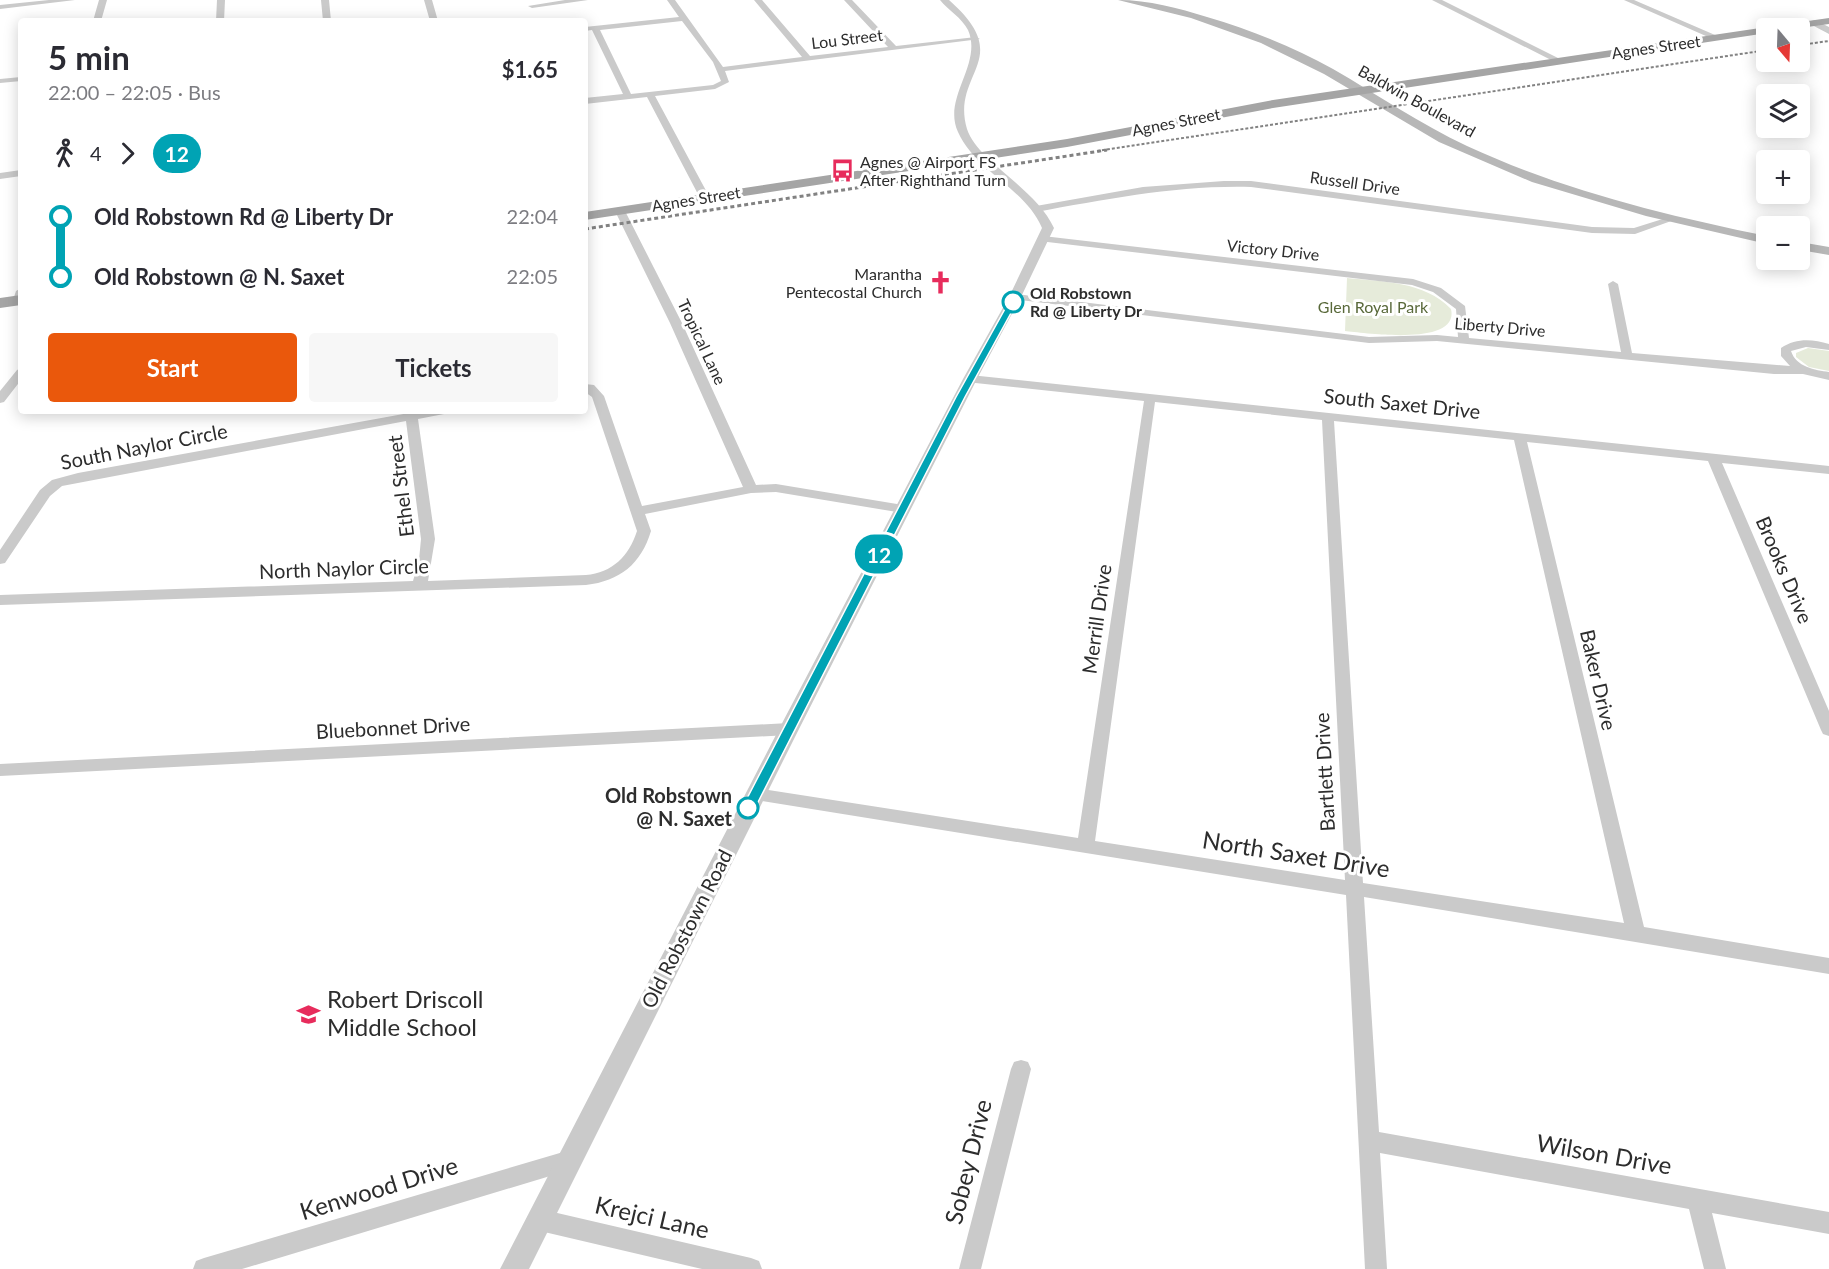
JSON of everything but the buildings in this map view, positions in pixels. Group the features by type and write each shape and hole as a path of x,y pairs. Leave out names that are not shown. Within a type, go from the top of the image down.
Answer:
{"main road":[{"name":"Baldwin Boulevard","path":"1124,0 1265,39 1463,149 1542,181 1669,220 1756,238"},
{"path":"1810,24 1829,21"},
{"name":"Agnes Street","path":"588,216 1067,143 1273,104 1756,32"},
{"path":"1810,248 1829,251"},
{"path":"0,303 18,298"}],"street":[{"path":"0,7 71,0"},
{"path":"98,18 103,0"},
{"path":"220,18 221,0"},
{"path":"325,0 327,18"},
{"path":"428,0 433,18"},
{"path":"532,6 584,0"},
{"path":"588,101 715,87 725,82 723,69 682,19 671,0"},
{"path":"758,0 807,58"},
{"path":"848,0 893,48"},
{"path":"944,0 972,30 976,39"},
{"path":"1436,0 1560,61"},
{"path":"1628,0 1718,38"},
{"path":"588,29 682,19"},
{"path":"1815,23 1829,30"},
{"path":"595,28 628,96"},
{"name":"Lou Street","path":"723,69 976,39"},
{"name":"Old Robstown Road","path":"514,1269 789,729 970,379 1015,297 1048,228 1046,221 1036,209 983,156 964,133 958,110 974,61 976,39"},
{"path":"0,81 18,79"},
{"path":"650,94 705,198"},
{"path":"0,176 18,173"},
{"name":"Russell Drive","path":"1036,209 1184,185 1226,182 1592,230 1635,231 1669,220"},
{"name":"Tropical Lane","path":"620,211 676,323 751,489"},
{"name":"Victory Drive","path":"1042,240 1413,282 1447,296 1461,308 1464,340"},
{"path":"1613,284 1627,356"},
{"name":"Liberty Drive","path":"1015,297 1369,340 1437,338 1464,340 1774,370 1804,370 1829,376"},
{"path":"1804,370 1792,363 1786,356 1785,350 1791,345 1802,343 1829,346"},
{"path":"0,399 18,376"},
{"name":"South Saxet Drive","path":"970,379 1829,470"},
{"name":"North Naylor Circle","path":"0,600 586,580 605,577 616,572 642,541 644,531 598,396 588,389"},
{"name":"Merrill Drive","path":"1084,847 1150,398"},
{"name":"South Naylor Circle","path":"0,560 45,493 57,483 78,477 423,414"},
{"name":"Ethel Street","path":"412,416 428,539 426,560 419,586"},
{"name":"Bartlett Drive","path":"1328,416 1376,1269"},
{"name":"Baker Drive","path":"1519,436 1636,933"},
{"name":"Brooks Drive","path":"1714,459 1829,730"},
{"path":"638,511 751,489 800,490 903,509"},
{"name":"Bluebonnet Drive","path":"0,770 789,729"},
{"name":"North Saxet Drive","path":"756,794 1636,933 1829,966"},
{"name":"Sobey Drive","path":"970,1269 1021,1069"},
{"name":"Wilson Drive","path":"1370,1141 1829,1223"},
{"name":"Kenwood Drive","path":"204,1269 570,1160"},
{"path":"1698,1200 1715,1269"},
{"name":"Krejci Lane","path":"540,1220 751,1269"}],"green space":[{"name":"Glen Royal Park","path":"1347,278 1402,284 1428,293 1451,309 1450,321 1441,329 1409,335 1345,331"},
{"path":"1808,348 1829,351 1829,371 1809,367 1796,357 1796,353"}],"railway":[{"path":"1810,44 1829,41"},
{"path":"1097,151 1756,52"},
{"path":"588,229 1107,150"}],"bus line":[{"name":"12","path":"748,808 960,397 1013,302"}],"place":[{"name":"Agnes @ Airport FS After Righthand Turn","path":"842,171"},
{"name":"Marantha Pentecostal Church","path":"940,283"},
{"name":"Old Robstown Rd @ Liberty Dr","path":"1013,302"},
{"name":"Old Robstown @ N. Saxet","path":"748,808"},
{"name":"Robert Driscoll Middle School","path":"309,1014"}]}
